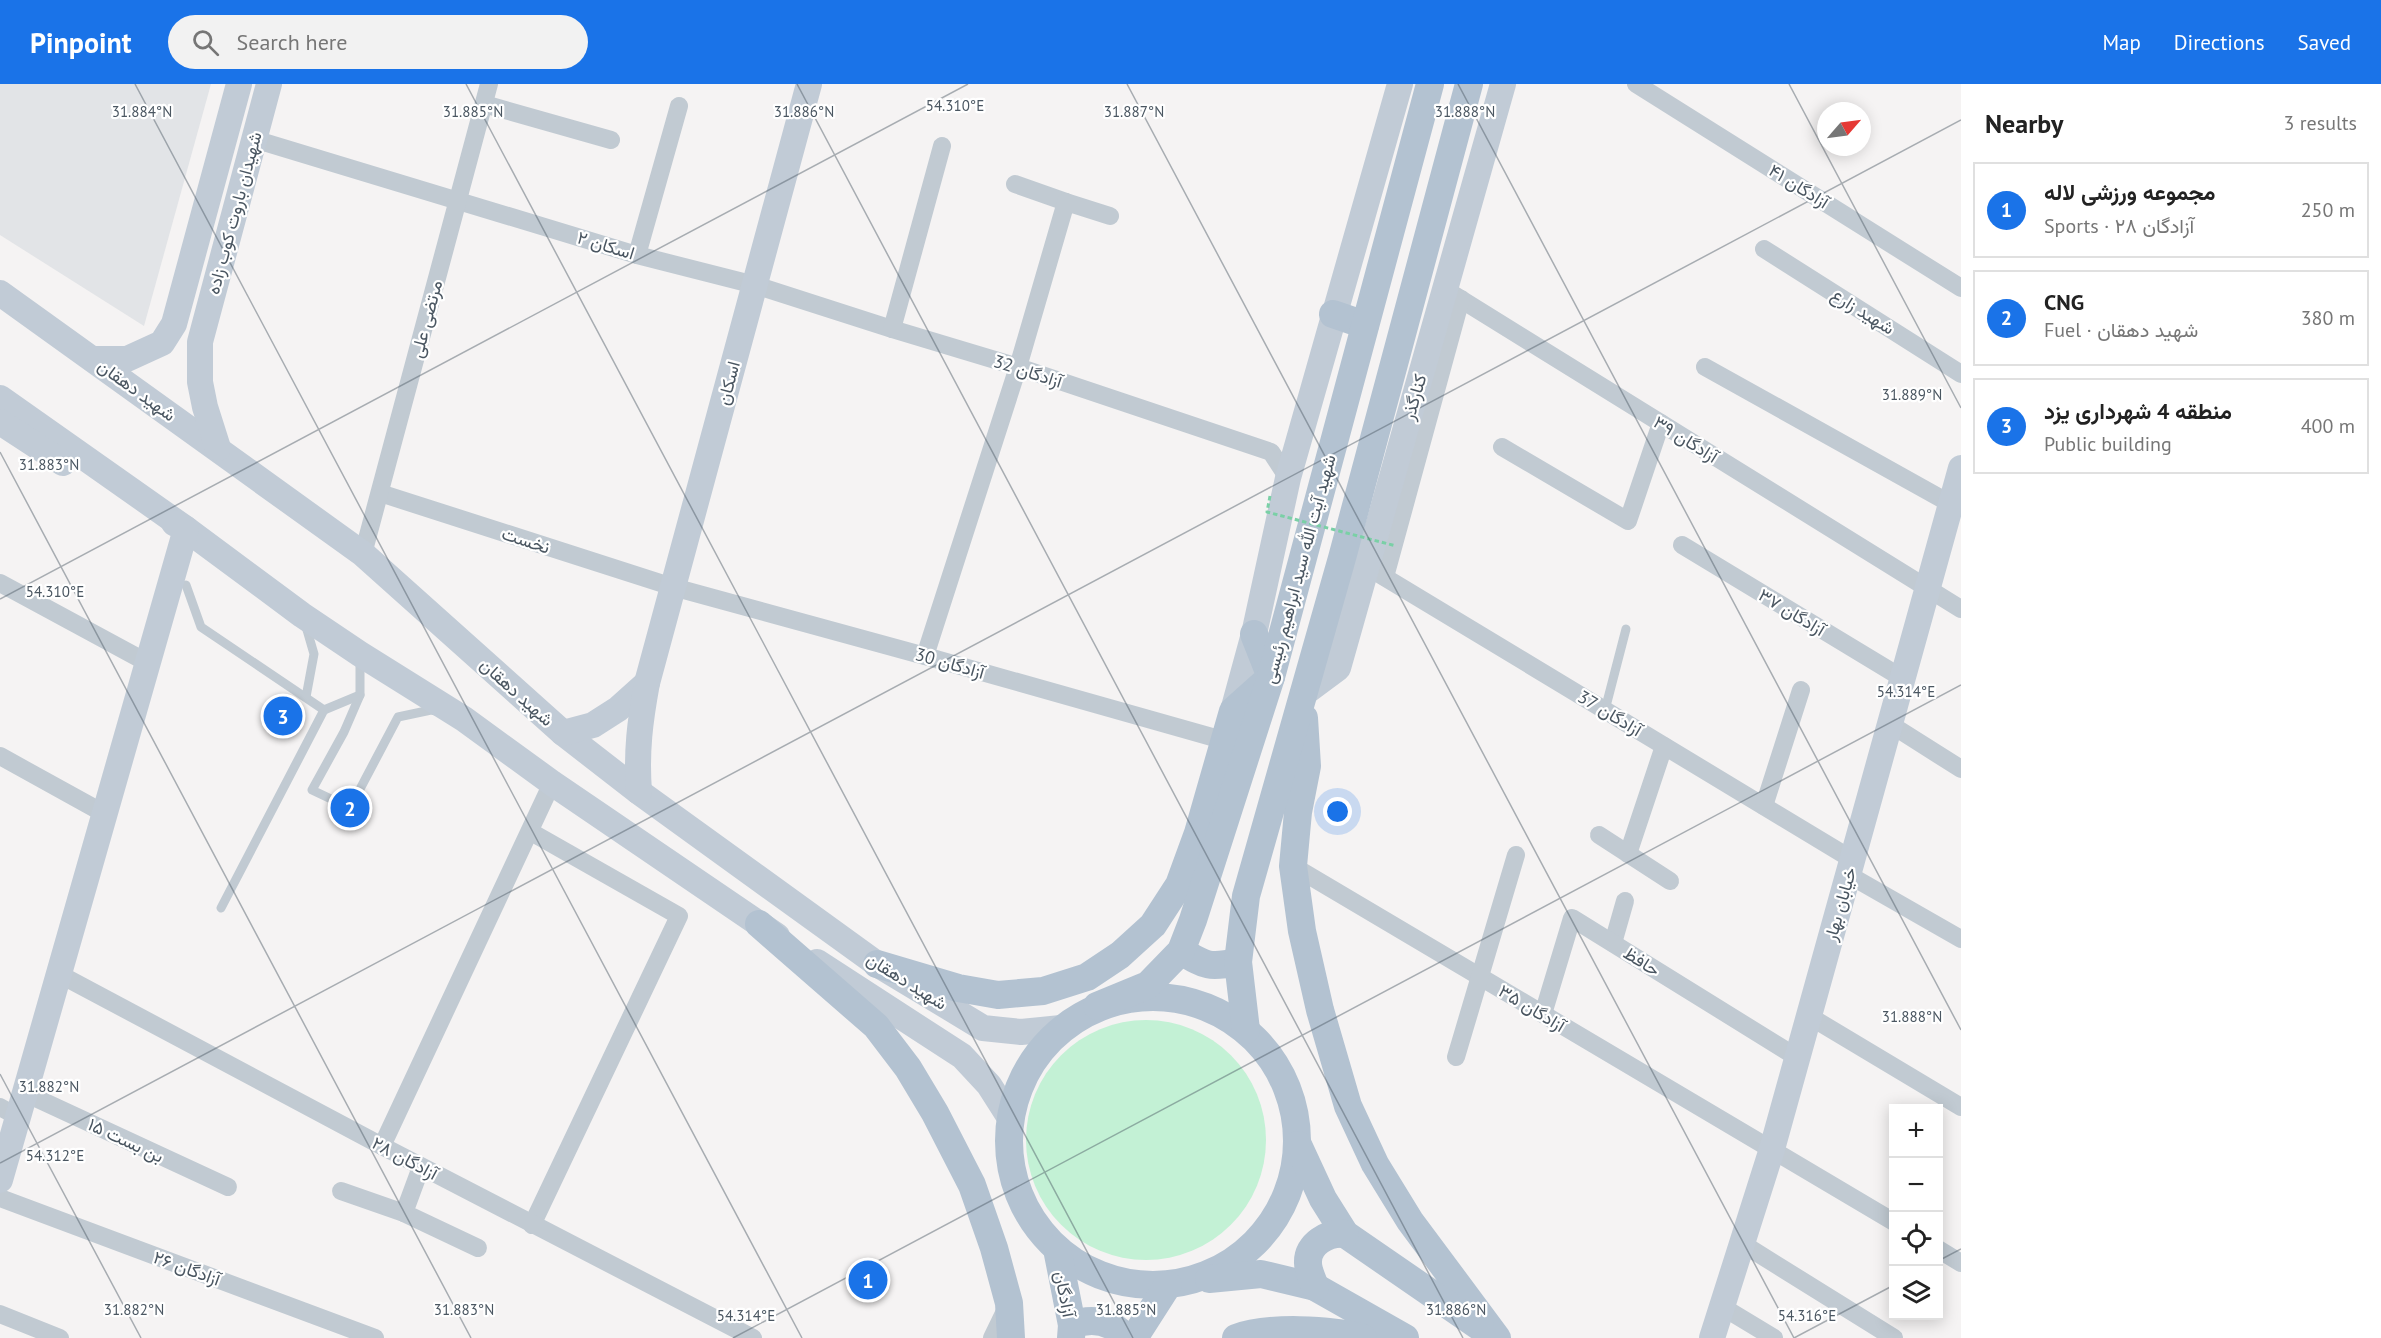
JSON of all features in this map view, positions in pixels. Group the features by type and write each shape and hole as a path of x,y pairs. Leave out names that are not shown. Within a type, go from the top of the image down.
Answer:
{"main road":[{"name":"شهید آیت الله سید ابراهیم رئیسی","path":"1097,1006 1148,985 1181,951 1202,893 1270,677 1430,84"},
{"name":"شهید آیت الله سید ابراهیم رئیسی","path":"1246,1030 1238,962 1246,896 1469,84"},
{"path":"1333,314 1365,324"},
{"path":"877,964 958,988 998,995 1043,992 1087,977 1120,955 1154,925 1179,885 1198,833 1233,711 1270,677 1254,634"},
{"path":"1303,694 1307,766 1298,812 1293,866 1302,931 1320,1011 1348,1106 1375,1164 1410,1221 1497,1338"},
{"path":"759,924 876,1026 908,1068 935,1113 972,1185 1008,1303 1011,1338"},
{"path":"1181,951 1204,965 1220,966 1238,962"},
{"path":"1134,1338 1181,1283 1220,1270 1250,1249 1274,1221 1290,1188 1298,1145 1293,1102 1275,1063 1246,1030 1213,1009 1175,997 1135,996 1097,1006 1061,1028 1036,1054 1019,1084 1010,1118 1010,1166 1027,1212 1057,1249 1090,1272 1128,1284 1181,1283 1261,1274 1315,1287 1405,1338"},
{"path":"1298,1145 1323,1199 1345,1234 1497,1338"},
{"path":"1315,1287 1308,1264 1310,1251 1322,1239 1334,1233 1345,1234"},
{"name":"آزادگان","path":"1057,1249 1071,1331"},
{"path":"1071,1331 1087,1320 1103,1322 1119,1330 1126,1338"},
{"path":"1236,1338 1262,1331 1336,1334 1363,1338"}],"street":[{"name":"شهیدان باروت کوب زاده","path":"174,324 239,84"},
{"name":"شهیدان باروت کوب زاده","path":"218,448 204,407 200,382 200,342 269,84"},
{"name":"مرتضی علی","path":"363,554 489,84"},
{"name":"اسکان","path":"639,792 638,728 647,682 806,84"},
{"path":"1233,711 1254,634 1287,478 1400,84"},
{"name":"کنارگذر","path":"1303,694 1338,668 1376,572 1453,294 1503,84"},
{"name":"آزادگان ۴۱","path":"1636,84 1961,288"},
{"path":"484,104 611,140"},
{"path":"637,255 679,106"},
{"name":"اسکان ۲","path":"254,139 637,255 754,285"},
{"path":"892,329 942,146"},
{"path":"1015,184 1110,216"},
{"path":"926,656 1018,367 1066,202"},
{"name":"شهید زارع","path":"1764,249 1961,374"},
{"name":"آزادگان 32","path":"754,285 1018,367 1271,452 1287,478"},
{"name":"شهید دهقان","path":"0,294 93,358 363,554 563,733 639,792 877,964 983,1028 1021,1032 1061,1028"},
{"name":"آزادگان ۳۹","path":"1453,294 1961,609"},
{"path":"174,324 176,334 181,340 192,345 200,342"},
{"path":"93,358 128,359 162,343 174,324"},
{"path":"1704,367 1951,504"},
{"name":"شهید دهقان","path":"0,399 186,529 302,615 464,719 552,783 759,924 962,1056 989,1085 1010,1118"},
{"path":"0,422 88,479 186,529 59,974 14,1106 0,1182"},
{"path":"1502,447 1628,522 1661,423"},
{"name":"خیابان بهار","path":"1712,1338 1772,1149 1961,468"},
{"name":"نخست","path":"380,493 673,587"},
{"name":"آزادگان ۳۷","path":"1682,546 1902,678"},
{"name":"آزادگان 37","path":"1376,572 1764,806 1851,868 1961,939"},
{"path":"0,583 148,663"},
{"name":"آزادگان 30","path":"673,587 1226,741"},
{"path":"563,733 593,725 618,709 647,682"},
{"path":"1764,806 1801,690"},
{"path":"1890,724 1961,769"},
{"path":"1628,854 1664,746"},
{"path":"0,756 105,814"},
{"path":"382,1146 552,783"},
{"path":"531,832 679,916 532,1225"},
{"path":"1599,835 1670,881"},
{"path":"1456,1057 1516,855"},
{"name":"آزادگان ۳۵","path":"1293,866 1889,1220"},
{"path":"1613,943 1625,901"},
{"name":"حافظ","path":"1543,1014 1572,918 1798,1058"},
{"name":"۲۸ آزادگان","path":"59,974 532,1225 753,1338"},
{"path":"1809,1016 1961,1107"},
{"path":"962,1056 975,1056 987,1048 988,1039 983,1028"},
{"name":"بن بست ۱۵","path":"14,1106 228,1187"},
{"path":"404,1213 422,1167"},
{"name":"۲۶ آزادگان","path":"0,1182 375,1338"},
{"path":"341,1191 404,1213 478,1248"},
{"path":"1743,1244 1894,1338"},
{"path":"1943,1252 1961,1263"},
{"path":"992,1338 1008,1303"},
{"path":"1721,1306 1774,1338"},
{"path":"0,1314 60,1338"}],"lane":[{"path":"186,585 201,627 324,710"},
{"path":"302,615 314,654 306,697"},
{"path":"1605,710 1626,629"},
{"path":"360,654 360,695 344,732 312,790 350,808 398,717 430,710 464,719"},
{"path":"221,908 324,710 360,695"}],"path":[{"path":"1270,496 1267,512 1396,546"}],"shaded area":[{"path":"0,84 211,84 144,326 0,235"}],"green space":[{"path":"1134,1020 1158,1020 1181,1025 1203,1034 1231,1055 1246,1073 1257,1094 1264,1117 1266,1140 1264,1163 1257,1186 1246,1207 1231,1225 1203,1246 1181,1255 1158,1260 1134,1260 1111,1255 1089,1246 1070,1233 1053,1216 1040,1197 1031,1175 1026,1152 1026,1128 1031,1105 1040,1083 1053,1064 1070,1047 1089,1034 1111,1025"}],"place":[{"name":"منطقه 4 شهرداری یزد","path":"283,716"},
{"name":"CNG","path":"350,808"},
{"name":"مجموعه ورزشی لاله","path":"868,1280"}]}
